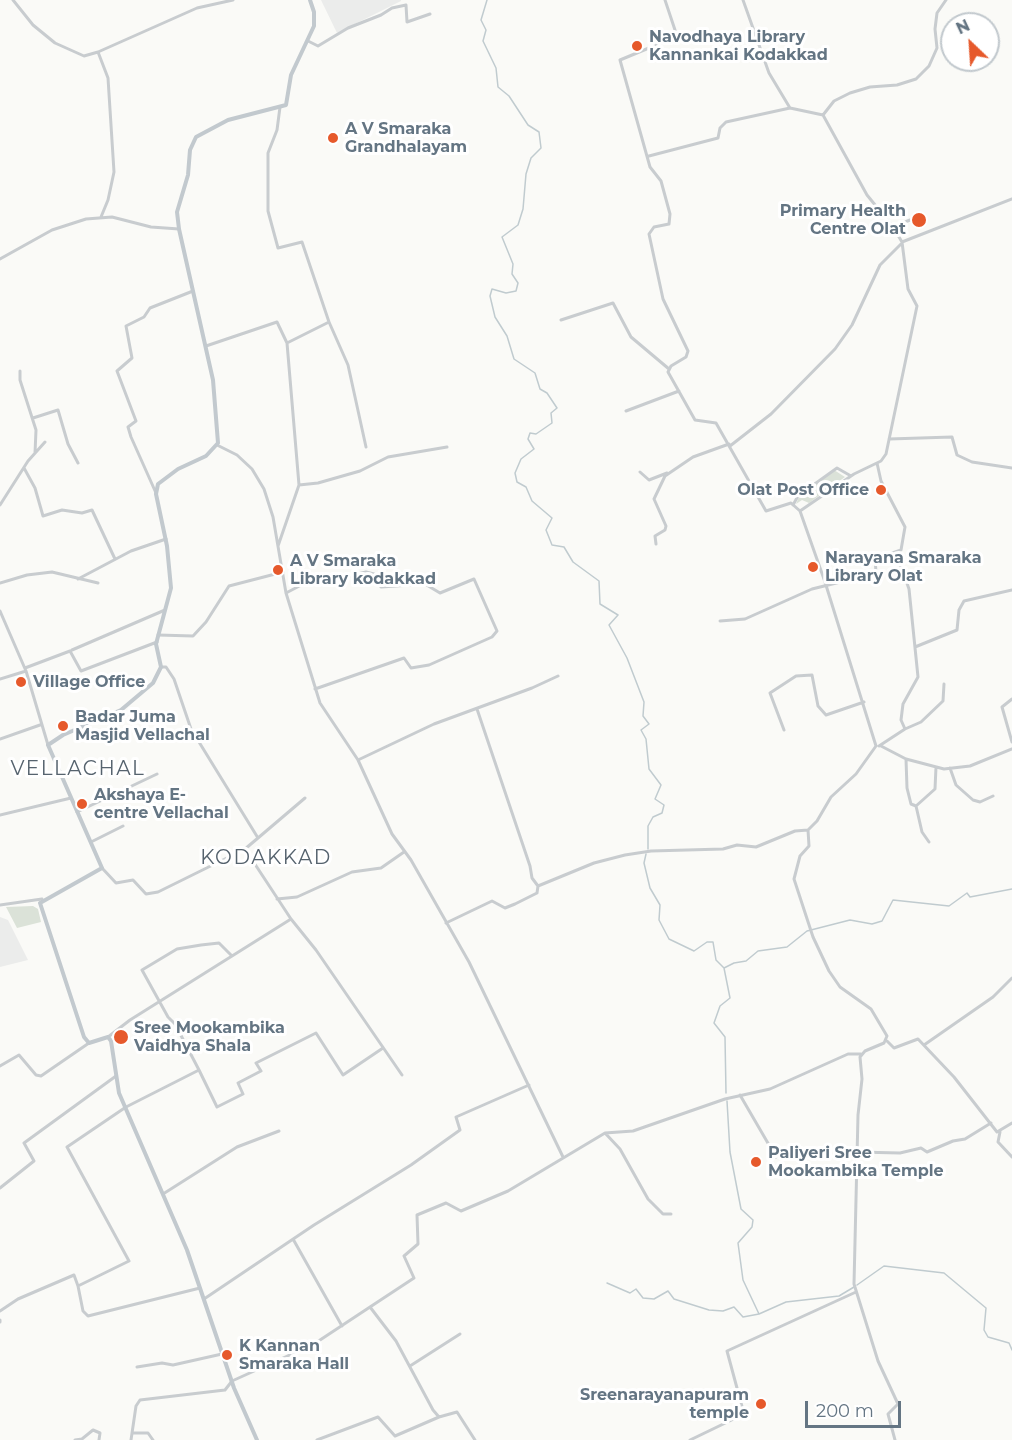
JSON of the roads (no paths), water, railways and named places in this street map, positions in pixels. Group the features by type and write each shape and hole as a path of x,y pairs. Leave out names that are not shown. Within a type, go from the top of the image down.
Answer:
{"main road":[{"path":"257,1440 232,1381 200,1287 126,1107 116,1076 108,1037 89,1043 84,1037 40,903 42,899 102,868 48,745 63,735 121,710 153,683 161,667 157,642 167,609 171,570 156,494 158,483 166,476 206,456 218,445 218,411 207,346 177,212 188,175 190,150 196,137 228,120 286,105 291,75 314,27 314,12 310,0"}],"street":[{"path":"13,0 33,25 55,43 84,56 197,8 233,0"},
{"path":"665,0 675,30 673,38 620,60 649,156 650,167 661,181 670,218 669,224 654,227 649,234 658,284 688,354 669,369"},
{"path":"743,0 769,73 790,108"},
{"path":"823,115 834,101 850,93 870,87 897,85 916,79 929,66 937,48 935,29 937,14 946,0"},
{"path":"306,40 318,46 348,28 381,15 392,8 406,5 407,21 430,14"},
{"path":"98,52 108,78 114,172 108,200 101,217"},
{"path":"280,107 277,130 268,153 268,212 278,248 302,242 348,365 366,447"},
{"path":"649,156 718,138 720,129 726,122 790,108 823,115 867,195 893,227 902,243 908,289 917,306 886,454 876,463 851,476 800,511"},
{"path":"640,472 650,480 669,473 693,457 730,445 771,414 835,349 852,325 880,265 902,243 1012,199"},
{"path":"0,259 54,229 101,217 126,220 151,227 179,229"},
{"path":"893,227 910,219"},
{"path":"156,494 130,436 128,427 136,421 117,371 132,358 126,326 144,317 150,308 193,291"},
{"path":"561,320 613,303 631,337 669,369 695,420 714,422 730,445 766,511 787,504 793,505 800,511 878,746 906,759 936,767 950,768 970,766 1012,749"},
{"path":"207,346 277,322 287,343 299,484 278,547"},
{"path":"287,343 330,322"},
{"path":"20,371 20,380 36,430 35,453"},
{"path":"626,411 679,391"},
{"path":"33,418 58,410 68,444 78,462"},
{"path":"889,439 952,437 957,455 972,462 1012,468"},
{"path":"0,505 24,468 45,442"},
{"path":"218,445 237,455 252,469 264,489 286,593 320,703 358,760 383,818 469,962 562,1158"},
{"path":"299,484 318,483 360,471 388,457 447,447"},
{"path":"720,621 745,619 812,589 873,574 876,572 875,559 901,550 905,527 881,481 876,463"},
{"path":"24,468 35,488 43,516 62,510 82,513 92,510 115,559"},
{"path":"793,505 798,496 837,468 851,476"},
{"path":"656,544 655,536 665,530 666,526 654,499 669,473"},
{"path":"77,579 115,559 166,539"},
{"path":"896,552 909,589 918,677 903,704 901,720 905,729"},
{"path":"0,583 44,572 60,573 98,583"},
{"path":"158,635 193,636 206,622 229,586 283,572"},
{"path":"286,593 307,582 315,585 366,572 374,574 381,587 425,584 440,593 474,579 497,631 492,637 429,665 411,668 404,658 315,689"},
{"path":"915,647 957,630 959,610 964,601 1012,590"},
{"path":"0,679 167,609"},
{"path":"0,611 26,670 40,725 48,745"},
{"path":"70,651 81,671 157,642"},
{"path":"161,667 166,667 174,679 191,729 258,838"},
{"path":"784,730 770,693 796,676 812,675 818,706 825,715 864,702"},
{"path":"358,760 435,724 558,676"},
{"path":"538,886 606,860 647,852 723,849 737,845 756,847 795,831 808,830 817,821 831,797 856,774 878,746 921,722 943,701 944,684"},
{"path":"1012,699 1002,707 1012,742"},
{"path":"446,923 492,901 505,908 537,893 538,886 532,878 530,866 477,709"},
{"path":"0,739 40,725"},
{"path":"906,759 907,788 911,804 916,806"},
{"path":"916,806 935,789 936,767"},
{"path":"950,768 956,785 973,800 980,802 993,796"},
{"path":"77,812 157,774"},
{"path":"0,815 71,798"},
{"path":"102,868 116,883 133,880 146,894 158,892 245,849 305,798"},
{"path":"916,806 922,832 929,842"},
{"path":"91,842 123,826"},
{"path":"808,830 809,846 800,856 794,879 810,928 834,980 871,1009 884,1029 887,1041 894,1048 918,1039 954,1077 997,1132 1000,1132"},
{"path":"245,849 291,920 316,950 402,1075"},
{"path":"277,899 297,897 352,872 381,868 404,852"},
{"path":"0,905 42,899"},
{"path":"108,1037 130,1020 291,920"},
{"path":"232,956 219,943 201,945 177,949 142,970 171,1022 175,1024 217,1107 243,1094 238,1083 261,1071 256,1063 316,1034 343,1075 383,1048"},
{"path":"924,1046 993,997 1012,978"},
{"path":"131,1440 136,1406 140,1400 225,1390 232,1381 314,1344 414,1278 404,1256 418,1244 417,1215 446,1203 461,1211 508,1191 605,1133 633,1131 740,1095 770,1089 848,1054 861,1054 887,1041"},
{"path":"0,1066 19,1055 36,1075 41,1076 89,1043"},
{"path":"861,1054 854,1284 878,1361 898,1404 888,1414 895,1440"},
{"path":"78,1286 129,1261 67,1147 126,1107 199,1070"},
{"path":"0,1188 34,1161 24,1143 116,1076"},
{"path":"204,1299 293,1239 411,1165 460,1130 456,1117 528,1085"},
{"path":"740,1095 776,1157"},
{"path":"857,1152 900,1153 921,1148 927,1152 953,1141 965,1139 991,1123"},
{"path":"1012,1123 1000,1132 998,1142 1012,1157"},
{"path":"163,1194 237,1147 279,1131"},
{"path":"605,1133 620,1149 648,1199 663,1214 671,1214"},
{"path":"293,1239 342,1326"},
{"path":"0,1311 32,1292 74,1275 83,1311 88,1316 140,1305 200,1287"},
{"path":"690,1440 744,1414 727,1351 856,1292"},
{"path":"370,1307 396,1341 439,1417"},
{"path":"410,1366 460,1334"},
{"path":"137,1367 162,1363 174,1365 222,1354"},
{"path":"317,1440 378,1417 395,1436 439,1417 457,1412 475,1440"},
{"path":"75,1440 82,1439 93,1430 100,1433 99,1440"},
{"path":"132,1433 148,1433 153,1440"}],"waterway":[{"path":"487,0 481,20 486,30 483,41 496,68 498,87 509,96 528,125 539,132 541,148 531,158 526,174 523,209 518,225 502,237 513,264 512,274 518,283 516,291 506,293 492,289 490,296 495,317 507,336 514,359 535,373 540,389 547,393 557,408 551,413 552,423 536,434 530,433 528,439 534,449 521,459 515,473 517,482 526,487 532,501 552,518 546,530 552,545 564,547 573,562 599,581 600,604 618,615 609,625 627,658 644,702 643,716 649,724 641,730 646,739 649,769 661,785 655,799 664,805 662,813 653,817 648,826 648,849"},
{"path":"646,854 644,863 650,888 660,905 659,920 669,939 694,951 707,942 713,942 716,960 724,968 730,998 720,1006 714,1023 725,1037 726,1093"},
{"path":"724,968 746,961 758,951 787,947 807,931 850,920 872,924 882,921 893,900 949,906 967,893 970,897 1012,889"},
{"path":"727,1101 730,1152 741,1209 753,1220 752,1227 738,1243 743,1280 759,1314 786,1302 839,1296 854,1287"},
{"path":"857,1285 884,1266 944,1273 986,1308 984,1330 988,1337 1009,1343 1012,1350"},
{"path":"607,1283 630,1293 636,1289 643,1298 654,1299 668,1291 674,1299 709,1310 723,1311 734,1307 743,1317 759,1314"}],"place":[{"name":"Navodhaya Library Kannankai Kodakkad","path":"637,46"},
{"name":"A V Smaraka Grandhalayam","path":"333,138"},
{"name":"Primary Health Centre Olat","path":"919,220"},
{"name":"Olat Post Office","path":"881,490"},
{"name":"Narayana Smaraka Library Olat","path":"813,567"},
{"name":"A V Smaraka Library kodakkad","path":"278,570"},
{"name":"Village Office","path":"21,682"},
{"name":"Badar Juma Masjid Vellachal","path":"63,726"},
{"name":"Akshaya E- centre Vellachal","path":"82,804"},
{"name":"Sree Mookambika Vaidhya Shala","path":"121,1037"},
{"name":"Paliyeri Sree Mookambika Temple","path":"756,1162"},
{"name":"K Kannan Smaraka Hall","path":"227,1355"},
{"name":"Sreenarayanapuram temple","path":"761,1404"}],"district":[{"name":"VELLACHAL","path":"78,769"},
{"name":"KODAKKAD","path":"266,858"}]}
